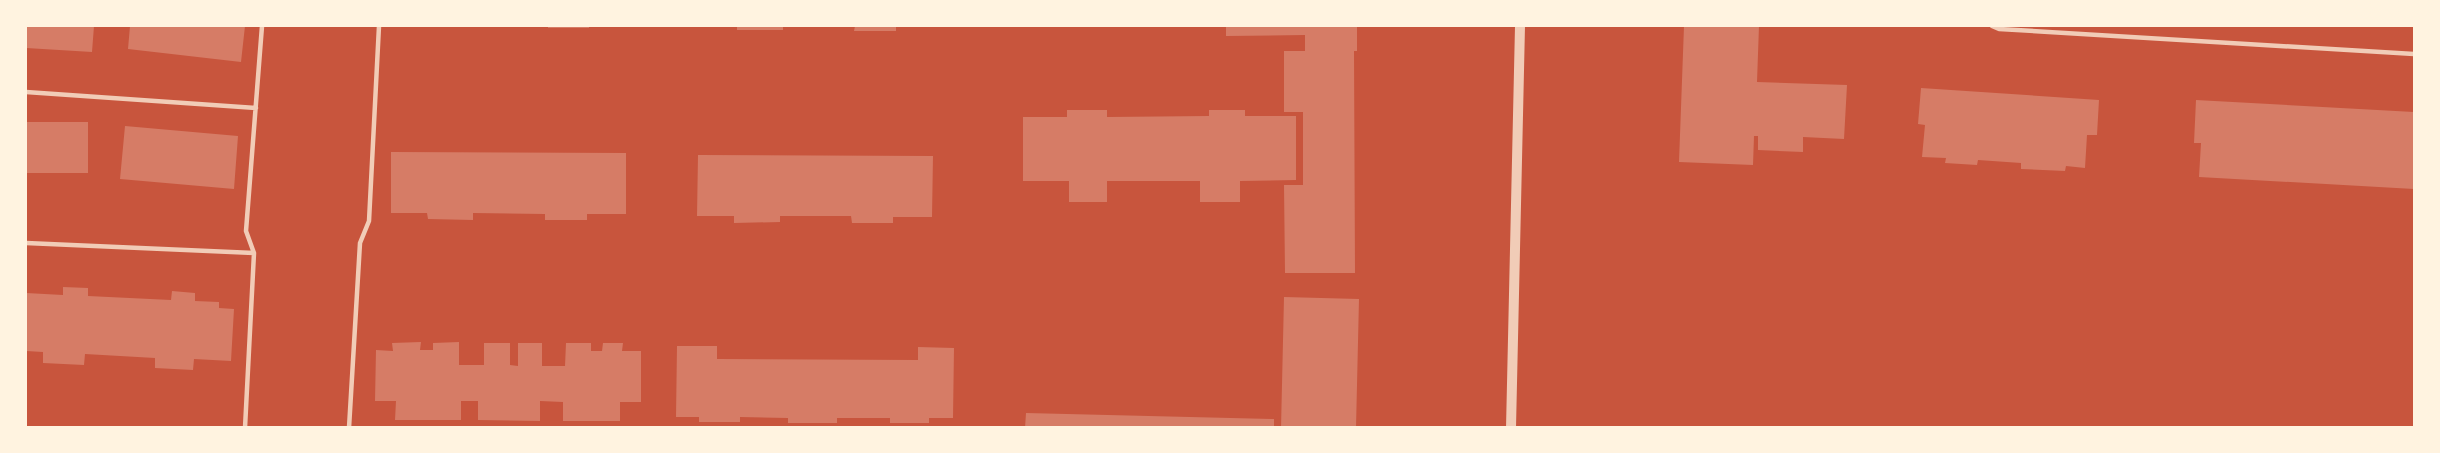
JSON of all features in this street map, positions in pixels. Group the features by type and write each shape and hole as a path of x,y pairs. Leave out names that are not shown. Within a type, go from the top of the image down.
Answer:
{"street":[{"path":"1511,428 1520,26"}],"lane":[{"path":"245,428 254,253 246,231 262,26"},
{"path":"350,428 360,243 369,221 379,26"},
{"path":"1992,26 2000,29 2415,54"},
{"path":"26,92 256,108"},
{"path":"26,243 254,253"}],"building":[{"path":"26,26 94,26 92,52 26,48"},
{"path":"130,26 245,26 241,62 128,49"},
{"path":"548,26 589,26 589,28 548,28"},
{"path":"737,26 783,26 783,30 737,30"},
{"path":"855,26 896,26 896,31 854,31"},
{"path":"1226,26 1357,26 1357,51 1354,51 1355,273 1285,273 1284,185 1303,185 1303,112 1284,112 1284,51 1305,51 1305,35 1226,36"},
{"path":"1684,26 1759,26 1757,82 1847,85 1844,139 1803,137 1803,152 1758,150 1758,136 1754,136 1753,165 1679,162"},
{"path":"1921,88 2099,100 2097,135 2087,135 2085,168 2066,166 2065,171 2021,169 2021,163 1978,160 1977,165 1945,163 1946,158 1922,157 1925,125 1918,124"},
{"path":"2196,100 2414,112 2414,189 2199,177 2201,143 2194,143"},
{"path":"1067,110 1107,110 1107,117 1209,116 1209,110 1245,110 1245,116 1296,116 1296,180 1240,181 1240,202 1200,202 1200,181 1107,181 1107,202 1069,202 1069,181 1023,181 1023,117 1067,117"},
{"path":"26,122 88,122 88,173 26,173"},
{"path":"125,126 238,136 234,189 120,179"},
{"path":"391,152 626,153 626,214 587,214 587,220 545,220 545,214 473,213 473,220 428,219 427,213 391,213"},
{"path":"698,155 933,156 932,217 893,217 893,223 852,223 851,216 780,216 780,222 734,223 734,216 697,216"},
{"path":"63,287 88,288 88,296 171,300 172,291 195,293 195,301 219,302 219,308 234,309 231,361 194,359 193,370 155,368 155,358 85,354 84,365 43,363 43,352 26,351 26,293 63,295"},
{"path":"1284,297 1359,299 1356,428 1281,428"},
{"path":"421,342 420,350 433,350 433,343 459,342 459,365 484,365 484,343 510,343 510,365 518,366 518,343 542,343 542,366 565,366 566,343 591,343 591,351 602,351 603,343 623,343 622,351 641,351 641,402 620,402 620,421 563,421 563,402 540,401 540,421 478,420 478,401 461,401 461,420 395,420 396,401 375,401 376,350 393,351 392,343"},
{"path":"677,346 717,346 717,359 918,360 918,347 954,348 953,418 929,418 929,423 890,423 890,418 837,418 837,423 788,423 788,418 740,417 740,422 699,422 699,417 676,417"},
{"path":"1026,413 1274,419 1274,428 1025,428"}]}
